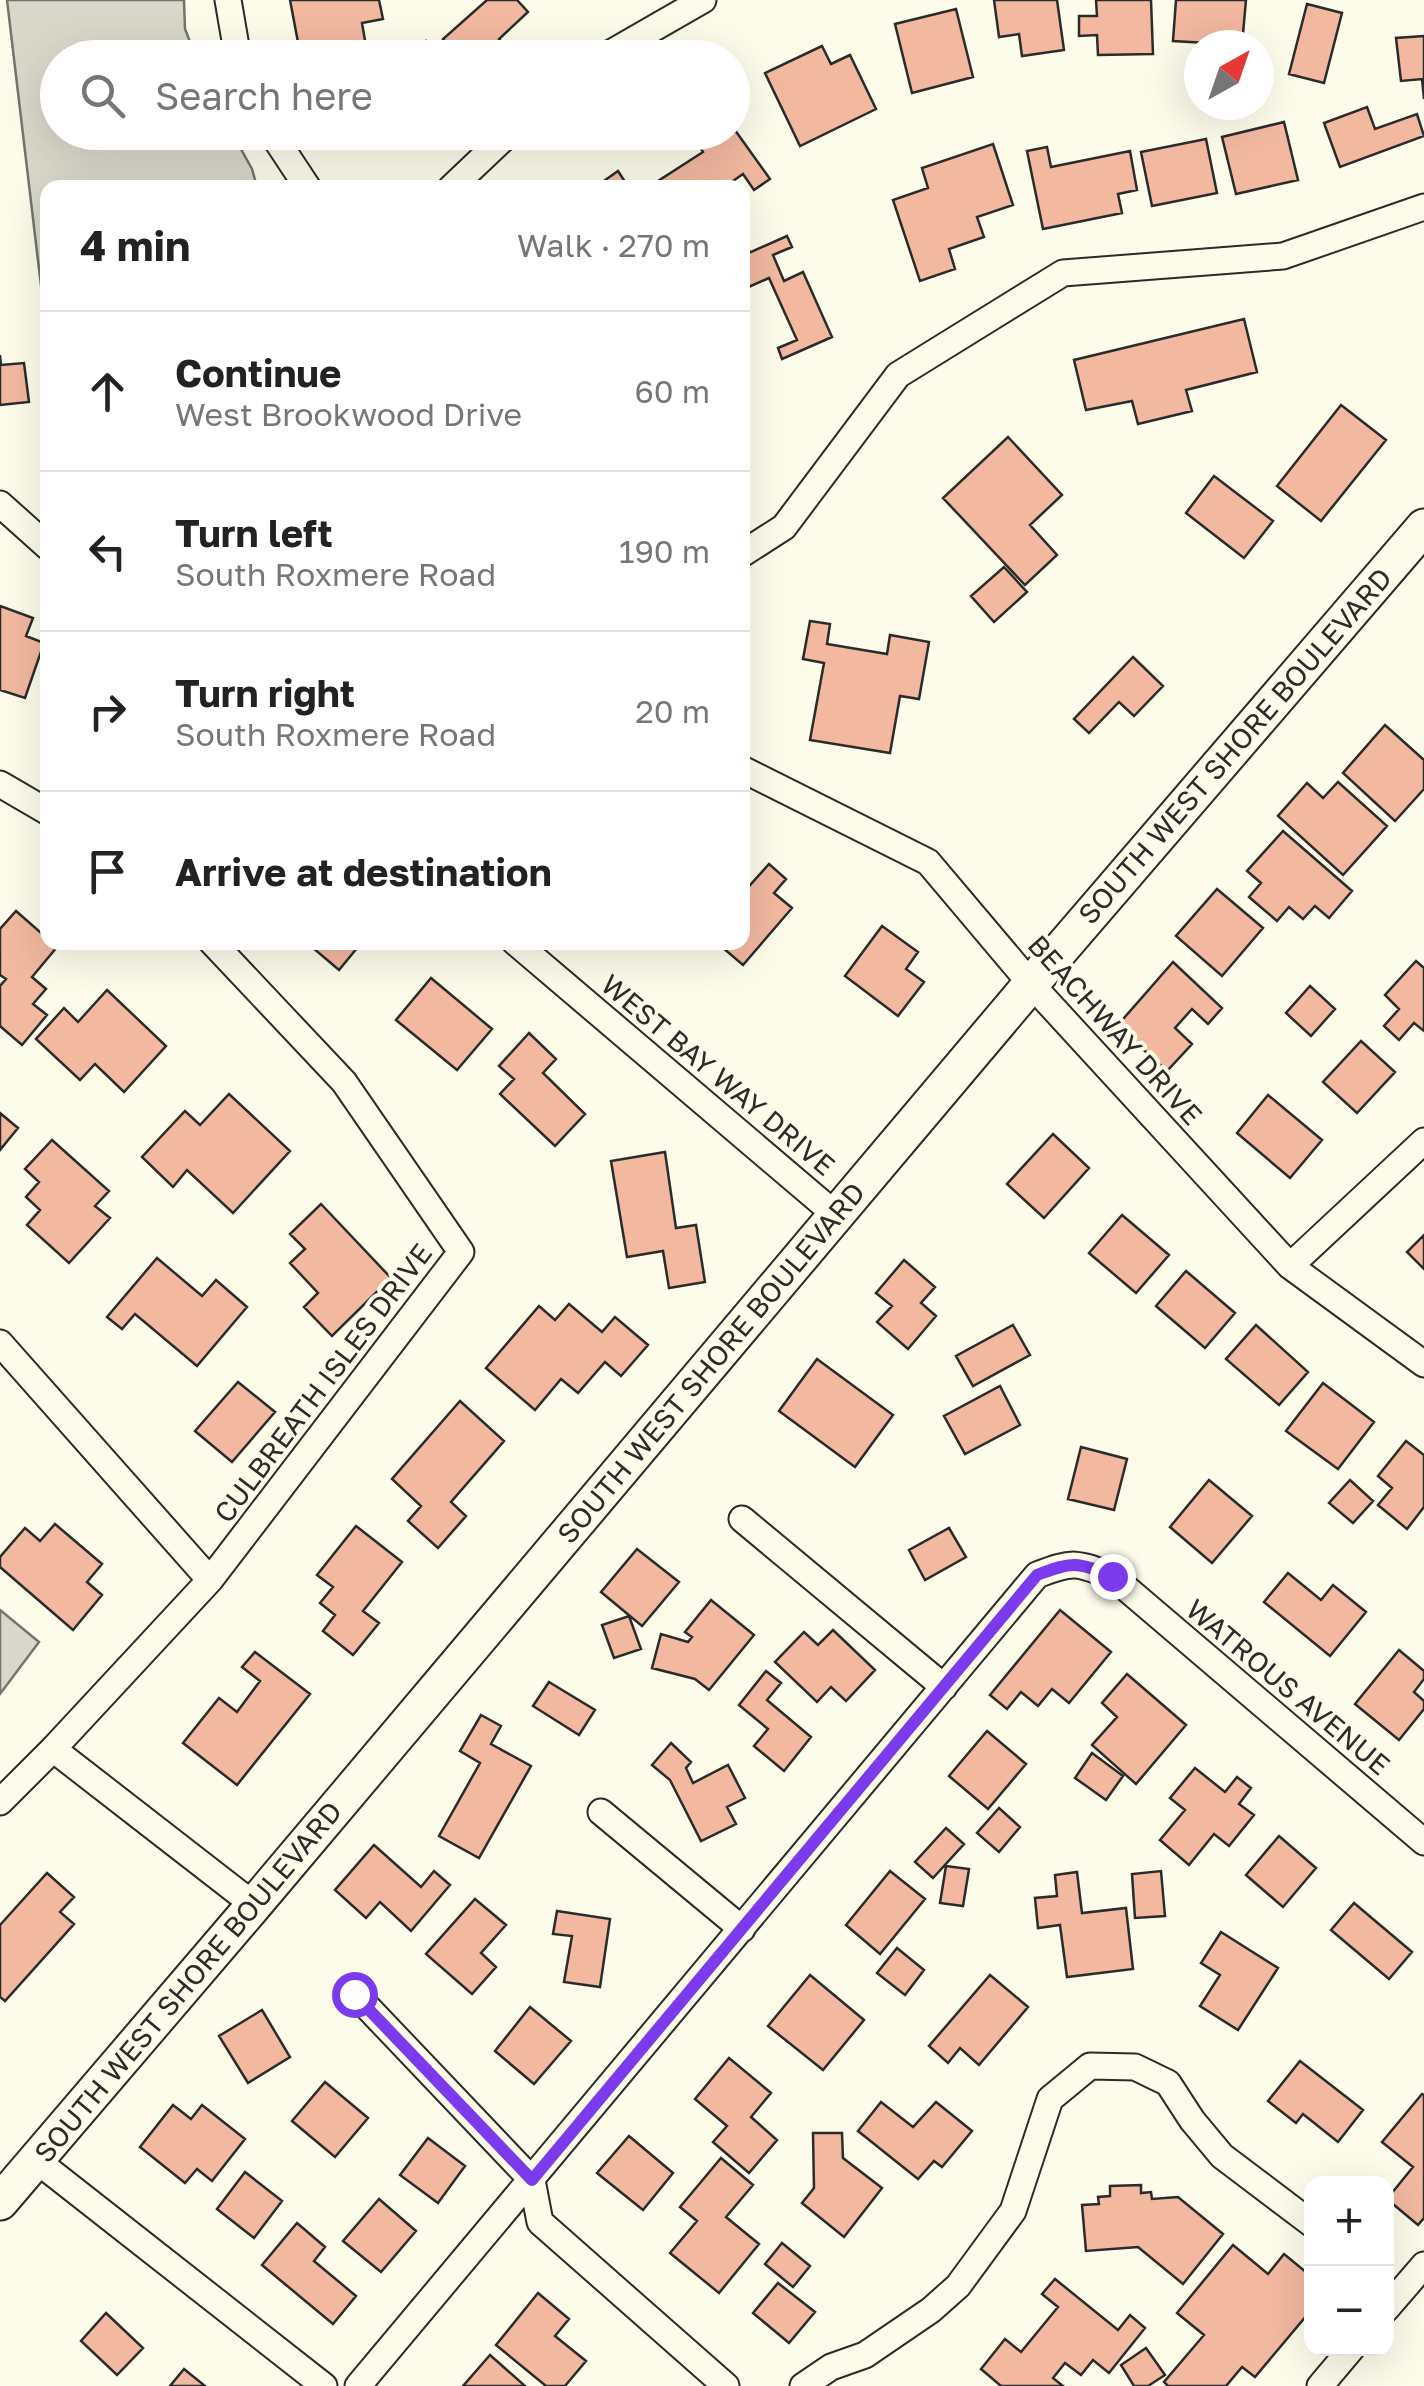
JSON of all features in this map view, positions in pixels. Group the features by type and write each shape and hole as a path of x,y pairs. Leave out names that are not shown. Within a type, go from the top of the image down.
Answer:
{"street":[{"path":"228,0 235,40"},
{"path":"633,40 703,0"},
{"path":"282,150 303,180"},
{"path":"459,180 491,150"},
{"path":"750,549 784,527 898,374 1063,273 1283,256 1424,207"},
{"path":"0,504 40,539"},
{"name":"SOUTH WEST SHORE BOULEVARD","path":"0,2202 1031,984 1424,527"},
{"name":"BEACHWAY DRIVE","path":"750,773 928,862 1031,984 1290,1266 1424,1364"},
{"path":"0,784 40,807"},
{"name":"CULBREATH ISLES DRIVE","path":"210,1580 462,1252 344,1082 220,950"},
{"name":"WEST BAY WAY DRIVE","path":"524,950 836,1215"},
{"path":"1290,1266 1424,1141"},
{"path":"0,1343 210,1580 0,1802"},
{"path":"358,2386 944,1687 742,1519"},
{"name":"WATROUS AVENUE","path":"944,1687 1037,1575 1063,1564 1082,1564 1112,1576 1424,1842"},
{"path":"53,1749 254,1904"},
{"path":"601,1812 742,1929"},
{"path":"354,1994 532,2180 540,2222 726,2386"},
{"path":"802,2386 832,2366 866,2355 958,2286 1014,2211 1050,2099 1090,2066 1135,2067 1168,2083 1222,2156 1304,2218"},
{"path":"36,2160 324,2386"},
{"path":"1394,2291 1424,2266"},
{"path":"1320,2386 1345,2356"}],"shaded area":[{"path":"7,0 184,0 189,40 40,40 40,150 241,150 255,180 40,180 40,277"},
{"path":"0,1610 39,1642 0,1694"}],"building":[{"path":"290,0 379,0 383,19 362,23 365,40 298,40"},
{"path":"487,0 517,0 528,12 500,40 443,39"},
{"path":"994,0 1057,0 1064,50 1022,56 1019,34 999,37"},
{"path":"1096,0 1151,0 1153,54 1098,55 1097,35 1079,36 1079,16 1097,16"},
{"path":"1176,0 1246,0 1243,30 1184,30 1184,42 1173,41"},
{"path":"1307,4 1342,13 1324,83 1289,74"},
{"path":"956,9 973,77 912,93 895,24"},
{"path":"1424,36 1424,99 1422,79 1401,81 1396,38"},
{"path":"822,46 831,64 850,55 876,109 800,146 765,73"},
{"path":"1367,107 1375,129 1417,114 1424,136 1340,167 1324,123"},
{"path":"1284,122 1298,180 1236,194 1222,137"},
{"path":"1206,139 1217,193 1152,206 1141,152"},
{"path":"993,144 1013,205 977,217 984,237 949,249 955,269 920,281 893,200 928,188 922,168"},
{"path":"1047,147 1051,167 1130,151 1137,190 1118,194 1122,213 1043,229 1027,151"},
{"path":"749,150 770,179 754,190 743,174 734,180 660,180 703,152"},
{"path":"618,171 624,180 605,180"},
{"path":"787,236 792,247 773,255 784,281 803,272 832,337 782,359 778,348 797,340 769,278 750,286 750,252"},
{"path":"1244,319 1257,372 1186,390 1192,411 1138,424 1132,401 1086,410 1074,360"},
{"path":"0,355 1,365 24,363 29,402 0,405"},
{"path":"1341,405 1386,440 1321,521 1277,486"},
{"path":"1008,437 1062,495 1030,525 1057,555 1025,585 943,498"},
{"path":"1214,476 1273,521 1244,558 1186,513"},
{"path":"1004,567 1027,592 994,622 971,596"},
{"path":"0,606 33,618 26,636 40,641 40,655 25,698 0,690"},
{"path":"810,621 830,624 827,644 887,654 890,635 929,642 919,699 900,696 890,753 810,740 824,663 803,659"},
{"path":"1133,657 1163,686 1134,716 1119,702 1089,733 1074,719"},
{"path":"1385,725 1424,760 1424,789 1395,821 1343,773"},
{"path":"1338,782 1387,826 1343,875 1278,816 1307,783 1323,798"},
{"path":"1283,831 1352,891 1329,918 1315,906 1303,919 1289,907 1277,921 1249,897 1261,883 1247,871"},
{"path":"769,864 786,879 774,893 792,908 743,965 725,950 750,950 750,885"},
{"path":"1217,889 1263,928 1222,976 1176,936"},
{"path":"16,911 40,932 40,950 54,950 32,977 46,989 33,1004 47,1015 22,1045 0,1026 0,986 6,979 0,975 0,929"},
{"path":"882,926 918,952 906,969 924,982 898,1016 845,976"},
{"path":"315,950 355,950 339,970"},
{"path":"1416,961 1424,968 1424,1031 1414,1023 1399,1040 1384,1026 1399,1009 1385,995"},
{"path":"1173,962 1222,1008 1208,1024 1192,1009 1175,1028 1192,1044 1167,1071 1117,1026"},
{"path":"431,978 492,1029 457,1070 396,1020"},
{"path":"1310,986 1335,1009 1311,1036 1286,1013"},
{"path":"107,990 166,1046 124,1092 95,1064 80,1080 36,1039 64,1008 78,1022"},
{"path":"529,1033 556,1059 543,1073 585,1114 555,1146 500,1094 514,1079 499,1066"},
{"path":"1361,1041 1395,1072 1357,1113 1323,1082"},
{"path":"229,1094 290,1151 233,1213 187,1170 173,1187 142,1157 185,1111 200,1125"},
{"path":"1268,1095 1322,1140 1290,1178 1237,1133"},
{"path":"0,1113 18,1128 0,1150"},
{"path":"1053,1134 1089,1168 1044,1218 1007,1184"},
{"path":"52,1140 109,1191 95,1206 110,1218 69,1263 27,1225 40,1210 26,1197 39,1182 25,1169"},
{"path":"665,1152 676,1228 696,1225 705,1282 669,1288 663,1251 627,1257 611,1161"},
{"path":"321,1204 391,1278 332,1336 304,1307 318,1293 290,1263 305,1249 290,1234"},
{"path":"1122,1215 1169,1255 1136,1293 1089,1253"},
{"path":"1424,1235 1424,1269 1407,1252"},
{"path":"157,1258 202,1296 216,1280 247,1307 197,1366 135,1314 122,1329 107,1317"},
{"path":"904,1260 935,1287 921,1303 936,1316 908,1349 877,1322 892,1306 876,1293"},
{"path":"1186,1271 1235,1313 1205,1348 1156,1306"},
{"path":"569,1304 602,1332 615,1317 648,1345 621,1376 605,1362 578,1393 561,1379 535,1410 486,1368 539,1306 555,1320"},
{"path":"1013,1325 1030,1355 973,1386 956,1356"},
{"path":"1256,1325 1308,1372 1279,1405 1226,1359"},
{"path":"817,1359 893,1415 855,1467 779,1411"},
{"path":"238,1382 275,1412 232,1462 195,1431"},
{"path":"1323,1383 1374,1422 1338,1469 1286,1431"},
{"path":"1000,1386 1020,1425 965,1454 944,1416"},
{"path":"460,1401 504,1441 451,1502 466,1516 438,1548 408,1521 421,1506 392,1479"},
{"path":"1406,1441 1424,1455 1424,1507 1407,1529 1378,1505 1392,1488 1378,1476"},
{"path":"1081,1447 1127,1459 1114,1510 1068,1499"},
{"path":"1209,1480 1252,1516 1212,1563 1170,1527"},
{"path":"1350,1480 1373,1501 1353,1523 1329,1503"},
{"path":"55,1524 102,1564 87,1582 102,1595 73,1630 0,1567 0,1557 25,1528 40,1541"},
{"path":"356,1526 402,1562 363,1611 379,1623 353,1655 323,1631 335,1615 320,1603 333,1587 317,1575"},
{"path":"949,1528 966,1557 925,1580 909,1550"},
{"path":"637,1549 679,1582 642,1626 601,1592"},
{"path":"1288,1573 1321,1600 1333,1585 1366,1612 1330,1656 1264,1602"},
{"path":"711,1600 754,1635 709,1690 695,1679 652,1668 661,1634 688,1642 692,1637 685,1632"},
{"path":"1060,1610 1111,1652 1069,1703 1052,1689 1038,1706 1021,1692 1007,1709 990,1695"},
{"path":"629,1616 641,1649 614,1658 602,1625"},
{"path":"833,1630 875,1670 846,1701 831,1687 817,1702 775,1662 804,1632 818,1645"},
{"path":"1399,1650 1424,1671 1424,1679 1414,1692 1424,1701 1424,1709 1399,1740 1355,1704"},
{"path":"255,1652 310,1694 237,1785 183,1743 219,1698 237,1712 260,1681 242,1667"},
{"path":"766,1671 781,1683 767,1700 811,1737 784,1771 754,1746 768,1729 739,1705"},
{"path":"1127,1674 1186,1725 1136,1784 1092,1745 1117,1717 1102,1703"},
{"path":"549,1682 595,1710 579,1735 533,1706"},
{"path":"481,1715 501,1726 491,1744 531,1766 479,1858 439,1836 480,1763 460,1751"},
{"path":"987,1731 1026,1764 988,1809 949,1776"},
{"path":"671,1743 691,1762 686,1768 693,1783 728,1765 745,1798 727,1807 736,1824 701,1841 670,1780 652,1765"},
{"path":"1092,1753 1123,1776 1106,1800 1075,1778"},
{"path":"1195,1768 1225,1792 1237,1777 1251,1788 1239,1804 1254,1815 1229,1846 1214,1834 1189,1865 1160,1840 1185,1810 1170,1798"},
{"path":"999,1808 1020,1827 999,1852 977,1833"},
{"path":"946,1828 964,1844 933,1878 915,1862"},
{"path":"1279,1836 1316,1868 1283,1907 1246,1875"},
{"path":"374,1845 421,1887 434,1871 450,1885 411,1931 380,1902 366,1918 335,1890"},
{"path":"946,1866 969,1869 963,1906 940,1903"},
{"path":"890,1871 925,1899 880,1954 846,1925"},
{"path":"1161,1871 1165,1916 1135,1918 1132,1874"},
{"path":"1077,1872 1082,1913 1126,1908 1133,1969 1067,1977 1060,1925 1038,1928 1035,1898 1057,1896 1055,1875"},
{"path":"47,1873 74,1897 60,1912 74,1924 5,2001 0,1997 0,1925"},
{"path":"475,1899 506,1925 481,1953 496,1967 472,1994 426,1954"},
{"path":"1354,1903 1412,1952 1389,1979 1331,1930"},
{"path":"557,1911 610,1919 600,1987 564,1982 572,1936 553,1934"},
{"path":"1221,1932 1278,1968 1238,2030 1200,2006 1220,1975 1201,1963"},
{"path":"897,1948 924,1970 905,1995 877,1973"},
{"path":"810,1975 864,2020 823,2070 768,2026"},
{"path":"990,1975 1028,2007 979,2065 960,2048 948,2063 929,2046"},
{"path":"530,2007 571,2041 534,2084 495,2051"},
{"path":"262,2010 290,2057 248,2083 219,2036"},
{"path":"729,2058 771,2093 751,2117 777,2140 749,2173 713,2142 727,2126 695,2099"},
{"path":"1300,2061 1363,2110 1338,2142 1303,2114 1296,2123 1268,2101"},
{"path":"325,2082 368,2118 335,2157 292,2121"},
{"path":"1424,2095 1424,2218 1418,2225 1394,2205 1394,2190 1413,2167 1382,2142"},
{"path":"881,2102 913,2127 936,2102 972,2131 942,2167 934,2161 918,2179 858,2131"},
{"path":"173,2105 191,2119 202,2105 245,2139 212,2181 197,2169 185,2183 140,2147"},
{"path":"813,2133 842,2133 843,2158 882,2188 844,2237 802,2203 814,2188"},
{"path":"629,2136 673,2173 643,2210 597,2173"},
{"path":"428,2138 465,2166 438,2203 400,2175"},
{"path":"721,2158 753,2185 726,2217 759,2244 719,2293 670,2253 697,2221 680,2207"},
{"path":"245,2172 282,2201 254,2238 217,2209"},
{"path":"1141,2185 1141,2193 1151,2192 1152,2199 1178,2197 1223,2234 1183,2284 1138,2247 1086,2251 1082,2205 1099,2204 1098,2197 1110,2196 1110,2186"},
{"path":"379,2199 416,2231 381,2272 343,2241"},
{"path":"297,2223 325,2247 314,2261 356,2296 333,2324 262,2265"},
{"path":"782,2243 810,2266 793,2287 765,2264"},
{"path":"1233,2245 1268,2274 1284,2254 1304,2270 1304,2319 1255,2377 1242,2367 1226,2386 1168,2386 1164,2382 1204,2335 1177,2313"},
{"path":"1055,2279 1118,2330 1130,2315 1145,2328 1109,2373 1093,2360 1081,2375 1065,2363 1053,2378 1063,2386 1001,2386 981,2369 1005,2339 1021,2352 1058,2307 1042,2294"},
{"path":"778,2283 815,2312 789,2343 753,2313"},
{"path":"538,2293 569,2319 555,2336 586,2361 565,2386 546,2386 496,2345"},
{"path":"106,2313 143,2348 117,2375 81,2341"},
{"path":"1146,2348 1165,2375 1148,2386 1134,2386 1121,2365"},
{"path":"490,2355 525,2386 463,2386"},
{"path":"184,2369 205,2386 170,2386"}],"route":[{"path":"354,1994 532,2180 1037,1575 1063,1564 1082,1564 1112,1576"}]}
